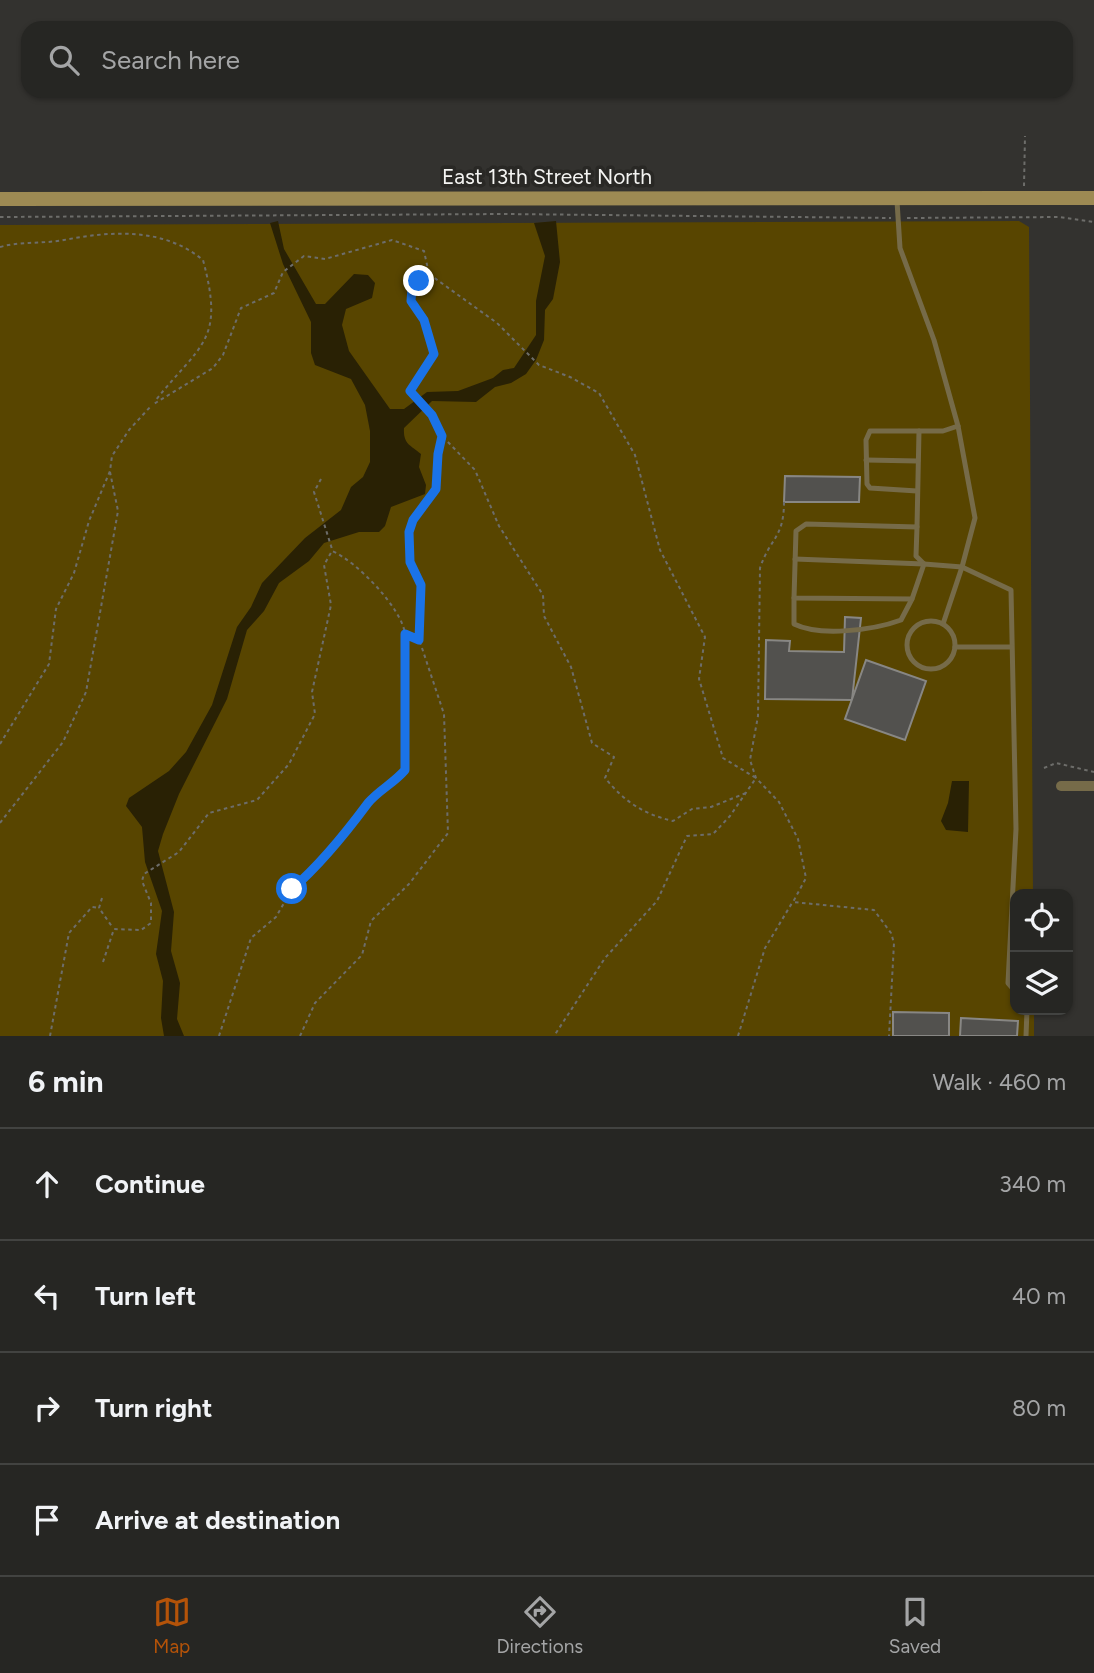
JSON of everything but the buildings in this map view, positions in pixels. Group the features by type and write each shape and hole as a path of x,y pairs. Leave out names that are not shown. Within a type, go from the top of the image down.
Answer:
{"main road":[{"name":"East 13th Street North","path":"0,199 1094,198"}],"street":[{"path":"1061,786 1094,786"}],"lane":[{"path":"897,198 900,248 934,340 958,426 975,518 943,624"},
{"path":"918,491 870,488 866,440 870,431 943,431 958,426"},
{"path":"919,431 916,556 924,564"},
{"path":"866,460 918,461"},
{"path":"917,527 806,524 796,531 794,624 804,629 869,630 901,620 912,599 924,564"},
{"path":"795,559 962,568 1011,590 1016,817 1010,985"},
{"path":"794,598 912,599"},
{"path":"928,621 943,624 954,636 955,647 951,659 939,668 923,668 911,658 908,643 914,629 928,621"},
{"path":"955,647 1011,647"},
{"path":"1026,1036 1027,1015"}],"path":[{"path":"1024,198 1025,136"},
{"path":"0,216 252,218 319,214 504,214 735,217 767,214 898,218 1060,217 1094,222"},
{"path":"0,247 86,234 151,234 203,260 209,283 210,329 195,357 175,375 129,430 113,456 110,471 89,521 74,573 56,609 49,664 0,744"},
{"path":"152,405 213,368 223,355 241,308 274,293 283,272 304,256 325,259 392,240 424,251 429,274 497,323 539,365 599,393 635,455 660,550 705,637 699,679 723,758 756,778 779,802 798,839 806,878 765,948 738,1036"},
{"path":"429,274 412,288 410,294 411,301 424,320 434,354 410,391 432,415 442,436 475,470 499,526 542,595 544,616 571,667 592,743 614,757 605,778 625,802 653,817 673,821 692,808 711,807 746,793"},
{"path":"300,1036 315,1003 362,955 371,920 410,884 448,833 444,714 419,640 421,585 410,562 409,532 413,520 436,489 442,436"},
{"path":"0,822 63,742 86,692 118,511 110,471"},
{"path":"219,1036 250,938 276,918 292,889 319,866 329,848 358,819 370,801 405,770 404,621 357,564 332,551 314,492 321,479"},
{"path":"756,778 750,760 758,716 760,568 764,556 781,534 784,502"},
{"path":"114,929 141,930 151,923 151,903 142,881 144,874 168,861 178,852 209,813 257,800 289,764 315,714 312,692 331,605 324,565 332,551"},
{"path":"405,634 419,640"},
{"path":"1044,768 1056,763 1094,772"},
{"path":"554,1036 605,958 657,901 687,836 713,834 730,816 756,778"},
{"path":"99,908 102,898"},
{"path":"793,902 874,910 880,918 894,943 889,1036"},
{"path":"50,1036 69,933 92,907 99,908 114,929"},
{"path":"103,962 114,929"}],"shaded area":[{"path":"278,221 284,249 316,304 325,304 354,274 368,275 375,283 372,298 346,309 342,325 349,351 390,409 404,409 427,392 458,391 493,378 503,370 514,368 536,335 536,301 545,256 534,223 556,221 560,262 553,299 545,310 544,340 536,360 526,374 511,383 495,387 476,402 432,401 404,428 406,441 421,454 419,467 426,485 425,494 391,507 385,526 379,532 359,532 324,543 309,561 279,583 264,611 247,630 227,699 179,794 158,851 174,912 171,951 180,983 177,1019 184,1036 164,1036 161,1018 163,981 156,954 162,911 145,862 142,827 126,806 129,798 169,771 186,752 212,705 237,627 251,607 262,583 305,538 341,510 351,487 363,477 370,462 370,431 365,405 351,379 315,365 311,353 311,322 283,264 270,223"},
{"path":"1019,221 1029,227 1033,889 1010,889 1010,1015 1034,1015 1034,1036 0,1036 0,225"},
{"path":"952,781 969,781 968,832 946,830 941,821"}],"route":[{"path":"292,889 319,866 329,848 358,819 370,801 393,784 405,770 405,634 419,640 421,585 410,562 409,532 413,520 436,489 442,436 432,415 410,391 434,354 424,320 411,301 412,288 419,281"}]}
